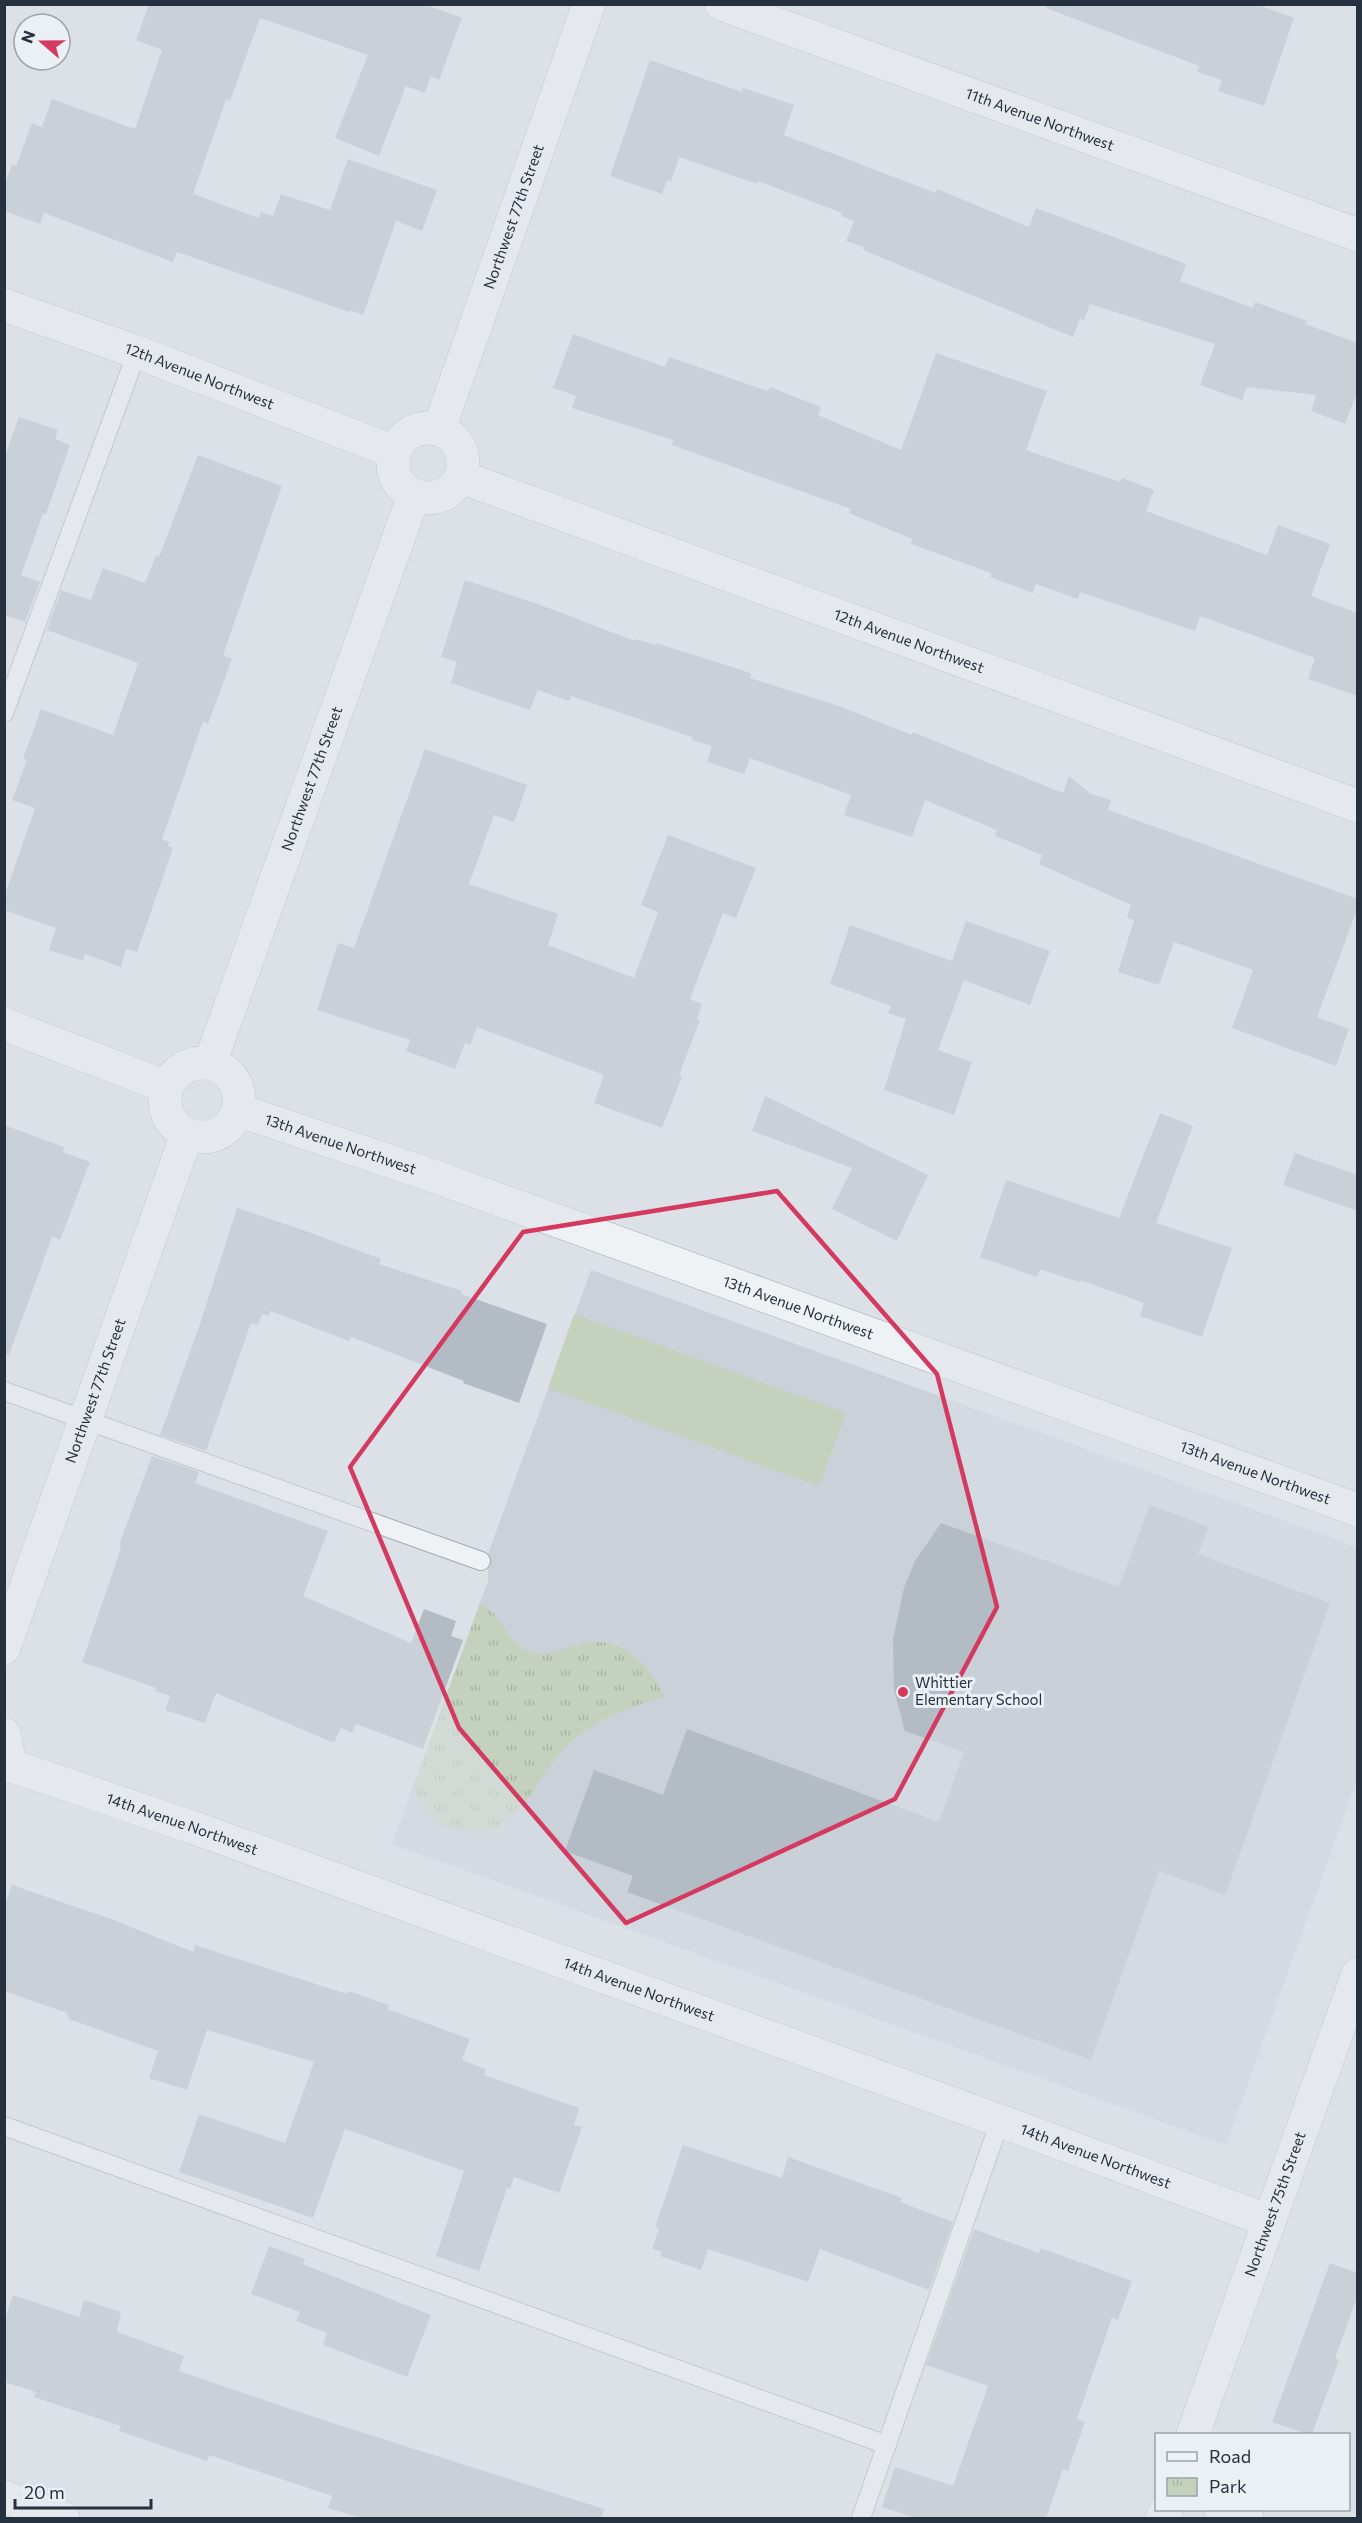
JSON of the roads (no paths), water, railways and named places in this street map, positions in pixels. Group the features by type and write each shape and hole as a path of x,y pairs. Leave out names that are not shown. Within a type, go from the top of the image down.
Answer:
{"street":[{"name":"Northwest 77th Street","path":"439,429 589,4"},
{"name":"11th Avenue Northwest","path":"721,4 1358,235"},
{"name":"12th Avenue Northwest","path":"4,305 137,352 394,452"},
{"path":"421,428 439,429 454,439 461,449 464,460 461,477 452,490 442,496 430,499 414,495 400,486 394,476 392,464 394,452 409,433 421,428"},
{"name":"12th Avenue Northwest","path":"461,477 1358,806"},
{"name":"Northwest 77th Street","path":"210,1063 414,495"},
{"path":"4,1024 167,1087"},
{"path":"198,1062 210,1063 221,1068 236,1085 239,1098 238,1110 232,1122 223,1131 212,1136 199,1137 187,1134 176,1126 168,1117 165,1099 167,1087 176,1073 198,1062"},
{"name":"13th Avenue Northwest","path":"238,1110 425,1173 1358,1510"},
{"name":"Northwest 77th Street","path":"4,1648 187,1134"},
{"name":"14th Avenue Northwest","path":"5,1755 192,1827 1269,2221"},
{"name":"Northwest 75th Street","path":"1193,2433 1356,1980"},
{"path":"4,2497 63,2518"},
{"path":"1224,2511 1247,2518"}],"lane":[{"path":"4,713 11,674 137,352"},
{"path":"4,1391 481,1561"},
{"path":"861,2518 1000,2121"},
{"path":"4,2126 887,2445"}],"place":[{"name":"Whittier Elementary School","path":"903,1692"}]}
